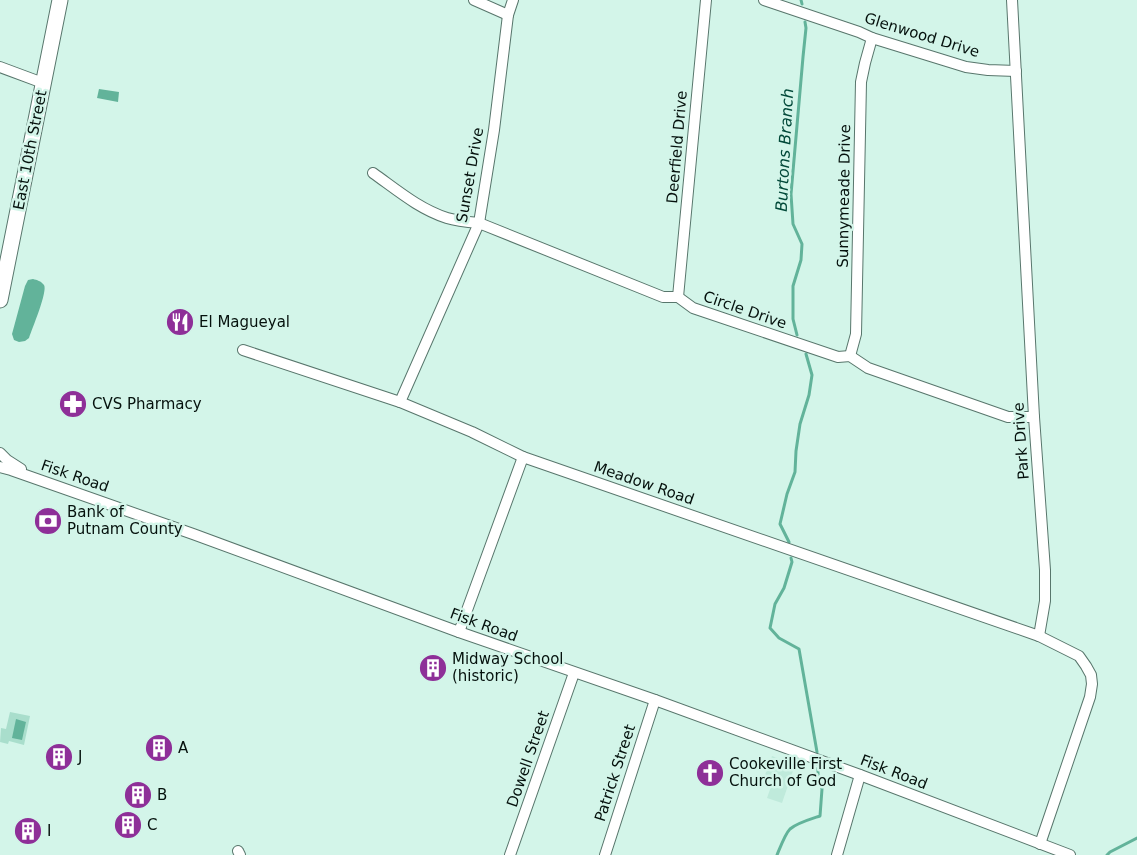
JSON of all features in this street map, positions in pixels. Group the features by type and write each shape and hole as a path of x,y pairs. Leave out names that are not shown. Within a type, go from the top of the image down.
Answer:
{"main road":[{"name":"East 10th Street","path":"0,300 60,0"}],"street":[{"path":"474,0 508,15"},
{"name":"Sunset Drive","path":"400,402 478,224 494,130 508,15 513,0"},
{"name":"Deerfield Drive","path":"678,298 706,0"},
{"name":"Glenwood Drive","path":"764,0 872,38 966,67 1016,71"},
{"name":"Park Drive","path":"1012,0 1034,418 1045,570 1046,600 1039,636"},
{"name":"Sunnymeade Drive","path":"850,356 856,334 861,82 872,38"},
{"path":"0,67 43,82"},
{"name":"Circle Drive","path":"373,173 410,200 429,211 449,219 478,224 663,297 678,298 692,308 838,357 850,356 868,368 1008,418 1034,418"},
{"name":"Meadow Road","path":"243,350 400,402 472,432 523,457 1039,636"},
{"path":"0,453 34,478"},
{"path":"458,632 523,457"},
{"name":"Fisk Road","path":"1,469 34,478 458,632 654,700 860,775 1070,855"},
{"path":"1039,636 1079,656 1091,675 1092,684 1090,697 1040,844"},
{"name":"Dowell Street","path":"510,855 574,673"},
{"name":"Patrick Street","path":"605,855 654,700"},
{"path":"837,855 860,775"}],"shaded area":[{"path":"99,89 119,92 118,102 97,98"},
{"path":"33,279 44,285 44,295 29,338 19,342 14,340 12,334 25,286 28,280"},
{"path":"10,712 30,716 24,745 9,741 8,744 0,742 1,728 6,729"},
{"path":"16,719 26,722 22,740 12,738"},
{"path":"772,756 795,765 782,803 767,798 774,778 765,775"}],"waterway":[{"name":"Burtons Branch","path":"801,0 802,4"},
{"name":"Burtons Branch","path":"797,335 793,319 793,286 801,260 802,244 793,224 791,194 805,22"},
{"name":"Burtons Branch","path":"789,542 780,524 787,494 795,472 800,424 809,395 812,375 806,354"},
{"name":"Burtons Branch","path":"791,558 792,562 784,588 775,604 770,628 779,638 799,649 817,752"},
{"name":"Burtons Branch","path":"777,855 790,829 800,823 820,816 822,789 818,768"},
{"path":"1107,855 1137,838"}],"place":[{"name":"El Magueyal","path":"180,322"},
{"name":"CVS Pharmacy","path":"73,404"},
{"name":"Bank of Putnam County","path":"48,521"},
{"name":"Midway School (historic)","path":"433,668"},
{"name":"A","path":"159,748"},
{"name":"J","path":"59,757"},
{"name":"Cookeville First Church of God","path":"710,773"},
{"name":"B","path":"138,795"},
{"name":"C","path":"128,825"},
{"name":"I","path":"28,831"}]}
